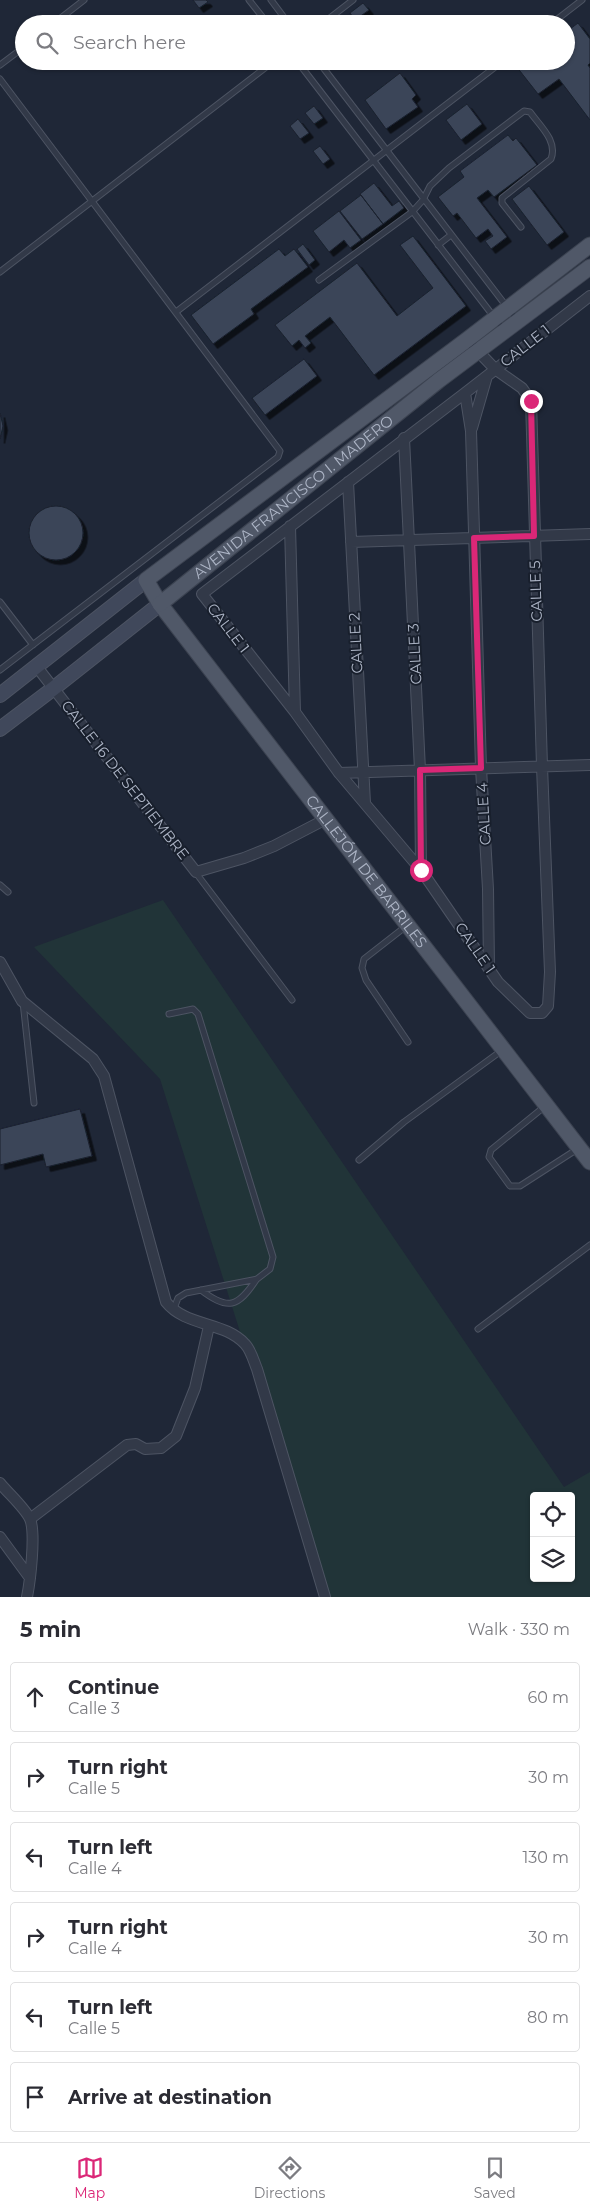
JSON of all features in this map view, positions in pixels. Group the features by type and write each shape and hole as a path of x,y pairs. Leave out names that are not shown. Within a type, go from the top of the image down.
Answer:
{"main road":[{"name":"AVENIDA FRANCISCO I. MADERO","path":"0,729 160,604 472,345 495,318 590,245"},
{"name":"AVENIDA FRANCISCO I. MADERO","path":"0,695 146,580 472,345 504,330 590,267"},
{"name":"CALLEJÓN DE BARRILES","path":"146,580 160,604 590,1162"}],"street":[{"name":"CALLE 1","path":"542,1013 530,1013 498,982 421,870 339,773 295,712 202,594 590,296"},
{"name":"CALLE 5","path":"472,345 491,372 522,388 531,401 550,972 548,1006 542,1013"},
{"name":"CALLE 4","path":"471,431 491,372"},
{"name":"CALLE 4","path":"465,393 471,431 481,768 490,969"},
{"name":"CALLE 3","path":"404,438 420,770 421,870"},
{"name":"CALLE 2","path":"348,482 365,803"},
{"path":"290,526 295,712"},
{"path":"351,542 590,534"},
{"name":"CALLE 16 DE SEPTIEMBRE","path":"37,667 196,872"},
{"path":"339,773 590,765"},
{"path":"196,872 259,852 326,819"},
{"path":"0,962 22,1001 93,1059 104,1076 166,1302 173,1311 229,1333 246,1345 257,1370 325,1597"},
{"path":"30,1519 127,1445 136,1444 145,1449 161,1448 176,1436 195,1388 209,1326"},
{"path":"0,1483 30,1519 32,1533 30,1578 27,1597"},
{"path":"0,1537 30,1578"}],"lane":[{"path":"65,15 84,0"},
{"path":"249,0 261,15"},
{"path":"271,0 282,15"},
{"path":"334,15 353,0"},
{"path":"563,15 582,0"},
{"path":"0,65 15,54"},
{"path":"0,272 262,70"},
{"path":"304,70 504,330"},
{"path":"325,70 423,200 518,320"},
{"path":"176,312 491,70"},
{"path":"0,79 280,451 278,457 0,670"},
{"path":"319,280 412,212 423,200 430,186 449,168 524,111 530,112 552,143 554,151 551,159 502,198 502,202 521,227"},
{"path":"438,245 451,235"},
{"path":"0,602 33,645"},
{"path":"196,872 292,1000"},
{"path":"0,886 8,892"},
{"path":"408,925 364,959 362,968 366,980 408,1042"},
{"path":"22,1001 34,1104"},
{"path":"169,1014 193,1009 198,1014 273,1257 270,1269 257,1279 246,1295 237,1302 225,1304 214,1301 201,1290"},
{"path":"359,1160 404,1122 503,1049"},
{"path":"547,1106 491,1150 489,1157 510,1186 520,1186 579,1148"},
{"path":"478,1330 590,1245"},
{"path":"173,1311 178,1298 186,1292 257,1279"}],"green space":[{"path":"163,900 564,1487 590,1472 590,1597 324,1597 160,1079 34,947"}],"building":[{"path":"193,0 206,0 208,2 199,8"},
{"path":"363,3 369,10 362,15 351,15 350,13"},
{"path":"578,23 590,39 590,63 588,65 590,68 590,120 559,79 538,94 519,70 575,70 575,25"},
{"path":"400,73 416,95 412,99 418,107 386,129 365,100"},
{"path":"467,104 482,124 461,140 446,120"},
{"path":"314,106 323,118 314,124 305,113"},
{"path":"298,119 309,133 300,139 290,126"},
{"path":"508,135 513,141 516,138 537,165 494,197 488,190 477,198 507,237 491,249 485,241 493,236 488,229 476,238 457,213 453,216 438,197 464,177 460,171"},
{"path":"320,146 330,159 323,164 313,151"},
{"path":"374,183 392,206 399,201 404,208 383,224 360,194"},
{"path":"529,186 564,232 547,245 512,199"},
{"path":"361,195 383,224 362,239 340,211"},
{"path":"339,211 361,240 350,248 344,240 329,252 313,231"},
{"path":"413,236 466,306 374,375 330,317 305,336 311,343 305,348 299,340 292,346 275,325 357,263 397,316 433,288 400,245"},
{"path":"303,244 315,260 309,265 297,249"},
{"path":"279,249 285,256 294,249 308,267 251,309 254,314 213,344 191,315"},
{"path":"304,359 317,376 265,415 252,398"},
{"path":"0,413 3,426 0,439"},
{"path":"51,506 61,506 71,510 79,518 83,533 79,548 71,556 61,560 51,560 41,556 33,548 29,538 29,528 33,518 41,510"},
{"path":"80,1109 92,1156 46,1167 43,1154 0,1165 0,1129"}],"route":[{"path":"421,870 420,770 481,768 474,538 534,536 531,401"}]}
